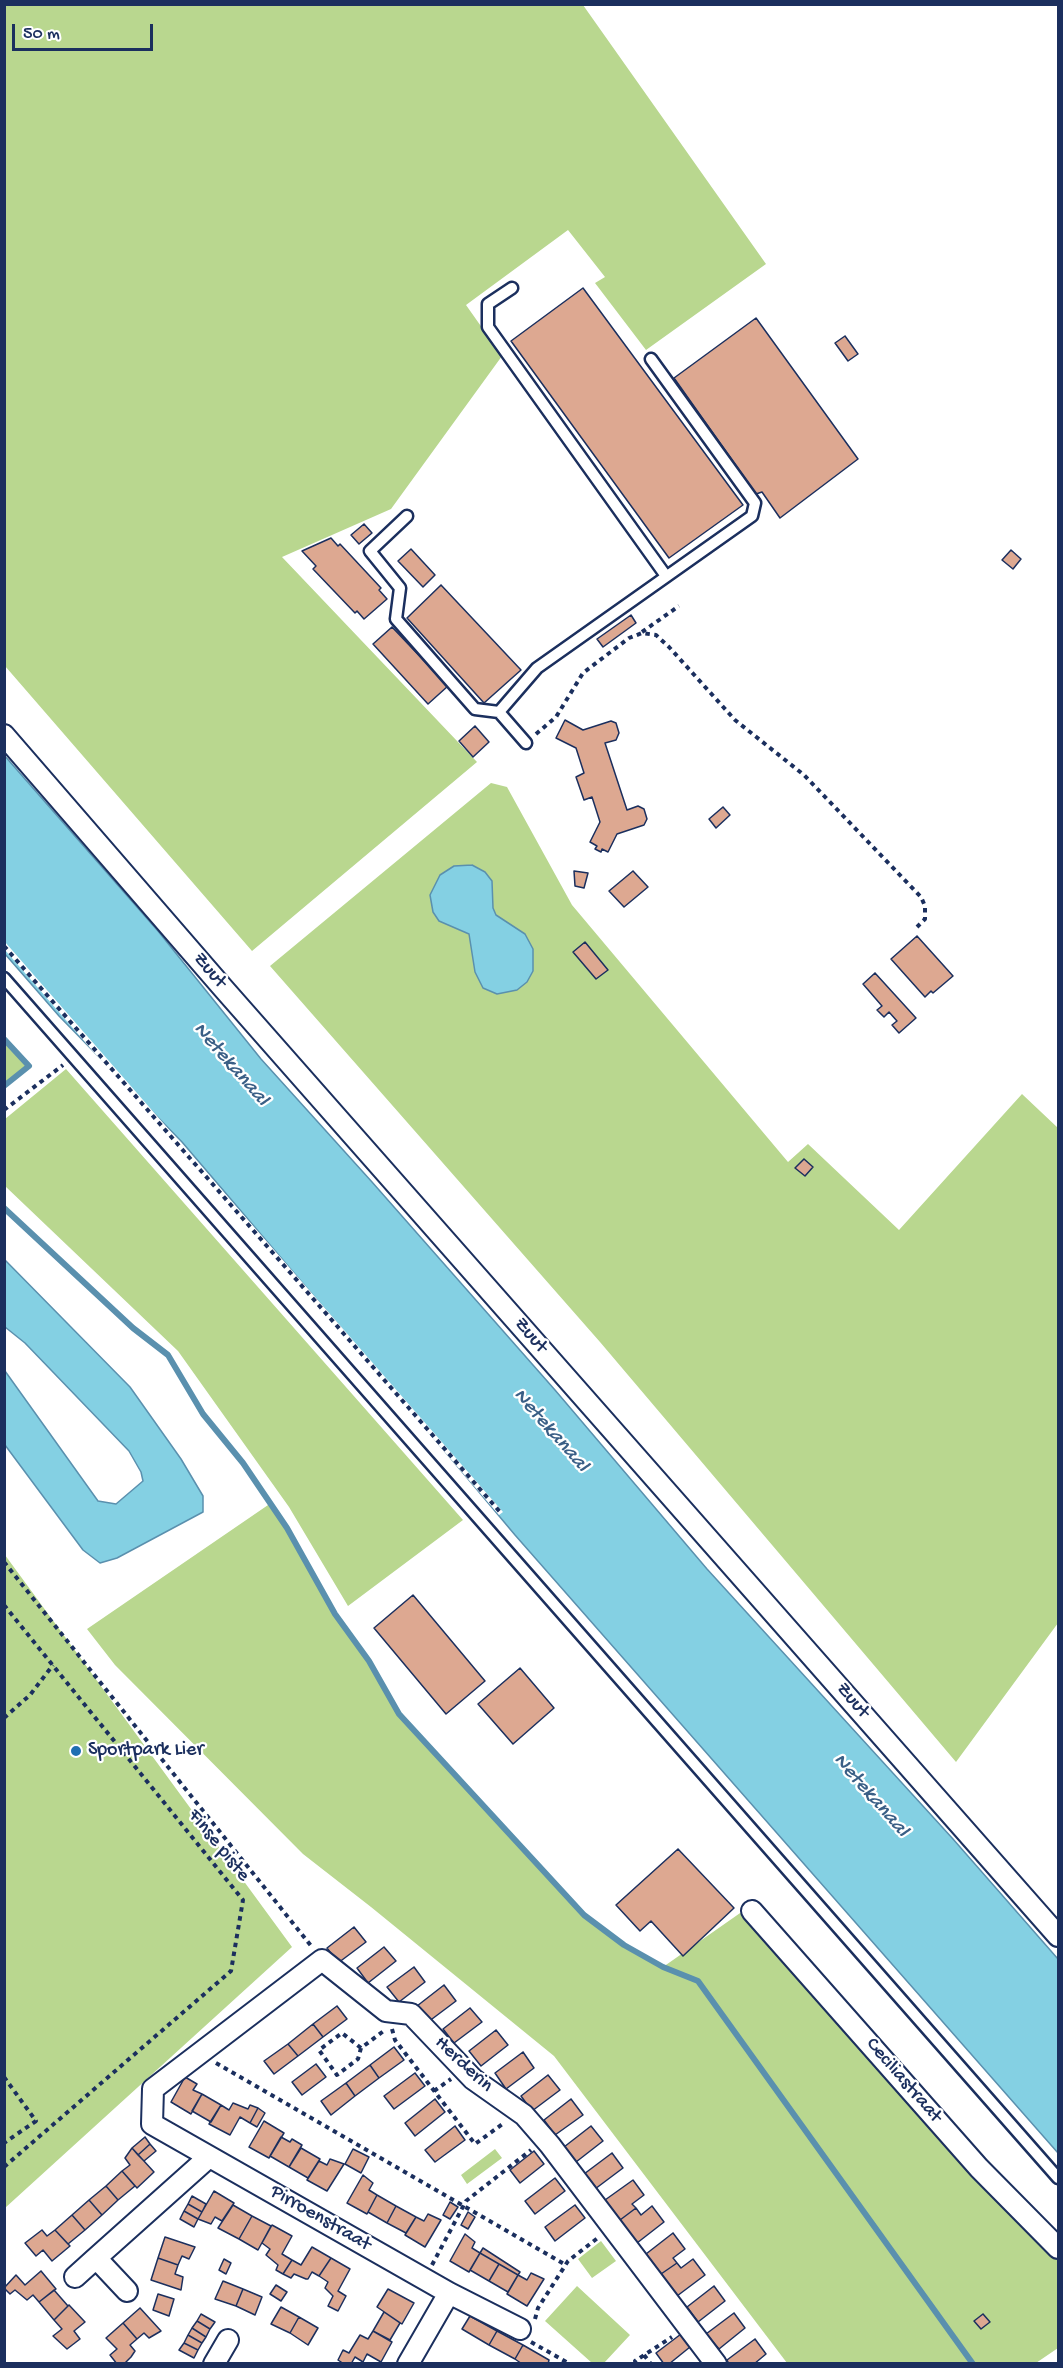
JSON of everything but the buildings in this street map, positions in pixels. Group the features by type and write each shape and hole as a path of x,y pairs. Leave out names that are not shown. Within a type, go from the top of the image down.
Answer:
{"street":[{"name":"Zuut","path":"4,735 223,988 1059,1936"},
{"name":"Ceciliastraat","path":"752,1911 979,2168 1059,2248"},
{"path":"205,2048 322,1960"},
{"name":"Herderin","path":"322,1960 386,2011 411,2014 473,2079 519,2112 545,2139 716,2364"},
{"name":"Pirroenstraat","path":"205,2048 153,2089 152,2124 424,2279 520,2329"},
{"path":"75,2277 209,2157"},
{"path":"96,2258 127,2290"},
{"path":"408,2364 449,2292"},
{"path":"214,2364 228,2340"}],"lane":[{"path":"512,288 488,304 488,327 666,576"},
{"path":"499,712 537,668 752,516 755,503 651,359"},
{"path":"407,516 370,551 400,588 396,619 475,709 499,712 526,743"},
{"path":"4,978 1059,2178"}],"path":[{"path":"526,743 556,717 583,673 629,638 642,633 679,606"},
{"path":"642,633 656,635 669,647 735,720 804,775 921,897 925,906 925,919 917,927"},
{"path":"4,946 500,1512"},
{"path":"4,1110 73,1057"},
{"path":"4,1562 322,1960"},
{"name":"Finse piste","path":"4,1605 243,1900 231,1971 4,2167"},
{"path":"4,1718 30,1695 53,1665"},
{"path":"360,2048 342,2033 319,2050 337,2075 358,2059 360,2048 391,2026 395,2040 476,2144 519,2112"},
{"path":"205,2048 217,2065 566,2265"},
{"path":"4,2077 36,2121 4,2143"},
{"path":"424,2279 466,2201 545,2139"},
{"path":"520,2329 533,2328 538,2308 566,2265 612,2227"},
{"path":"636,2364 635,2361 688,2326"},
{"path":"520,2329 532,2343 570,2364"},
{"path":"644,2355 651,2364"}],"green space":[{"path":"4,5 583,5 766,264 646,350 595,283 605,277 568,230 466,305 502,356 391,509 282,557 477,762 252,951 5,666"},
{"path":"491,783 507,787 572,905 788,1162 808,1144 899,1230 1022,1094 1058,1128 1058,1623 956,1762 600,1342 270,966"},
{"path":"4,1039 29,1066 5,1086 4,1086"},
{"path":"66,1069 463,1520 348,1606 289,1507 178,1351 5,1186 5,1119"},
{"path":"271,1503 335,1614 369,1661 399,1714 584,1915 624,1945 663,1967 743,1911 1058,2259 1058,2348 1036,2363 787,2363 554,2056 303,1854 115,1665 87,1629"},
{"name":"Sportpark Lier","path":"5,1555 292,1947 4,2208"},
{"path":"495,2149 502,2158 467,2184 461,2175"},
{"path":"601,2241 616,2261 592,2278 578,2259"},
{"path":"577,2286 630,2335 604,2363 592,2363 545,2321"}],"water":[{"name":"Netekanaal","path":"4,755 158,931 261,1059 555,1390 707,1569 953,1839 1058,1959 1058,2153 515,1535 182,1142 59,1016 5,954"},
{"path":"472,865 485,872 492,881 493,908 496,915 525,934 533,949 533,971 527,982 517,990 497,994 483,988 475,972 469,934 439,921 433,912 430,895 440,875 454,866"},
{"path":"5,1260 130,1387 181,1459 203,1496 203,1512 117,1558 100,1563 83,1550 5,1445 5,1371 98,1501 116,1504 143,1481 141,1472 129,1451 25,1343 5,1327"}],"pier":[{"path":"5,942 503,1512 499,1515 179,1144 125,1088 5,950"}],"waterway":[{"path":"4,1039 29,1066 4,1086"},
{"path":"4,1208 133,1328 168,1355 203,1414 243,1463 287,1528 335,1614 369,1661 399,1714 584,1915 624,1945 663,1967 698,1981 973,2364"}],"place":[{"name":"Sportpark Lier","path":"76,1751"}]}
